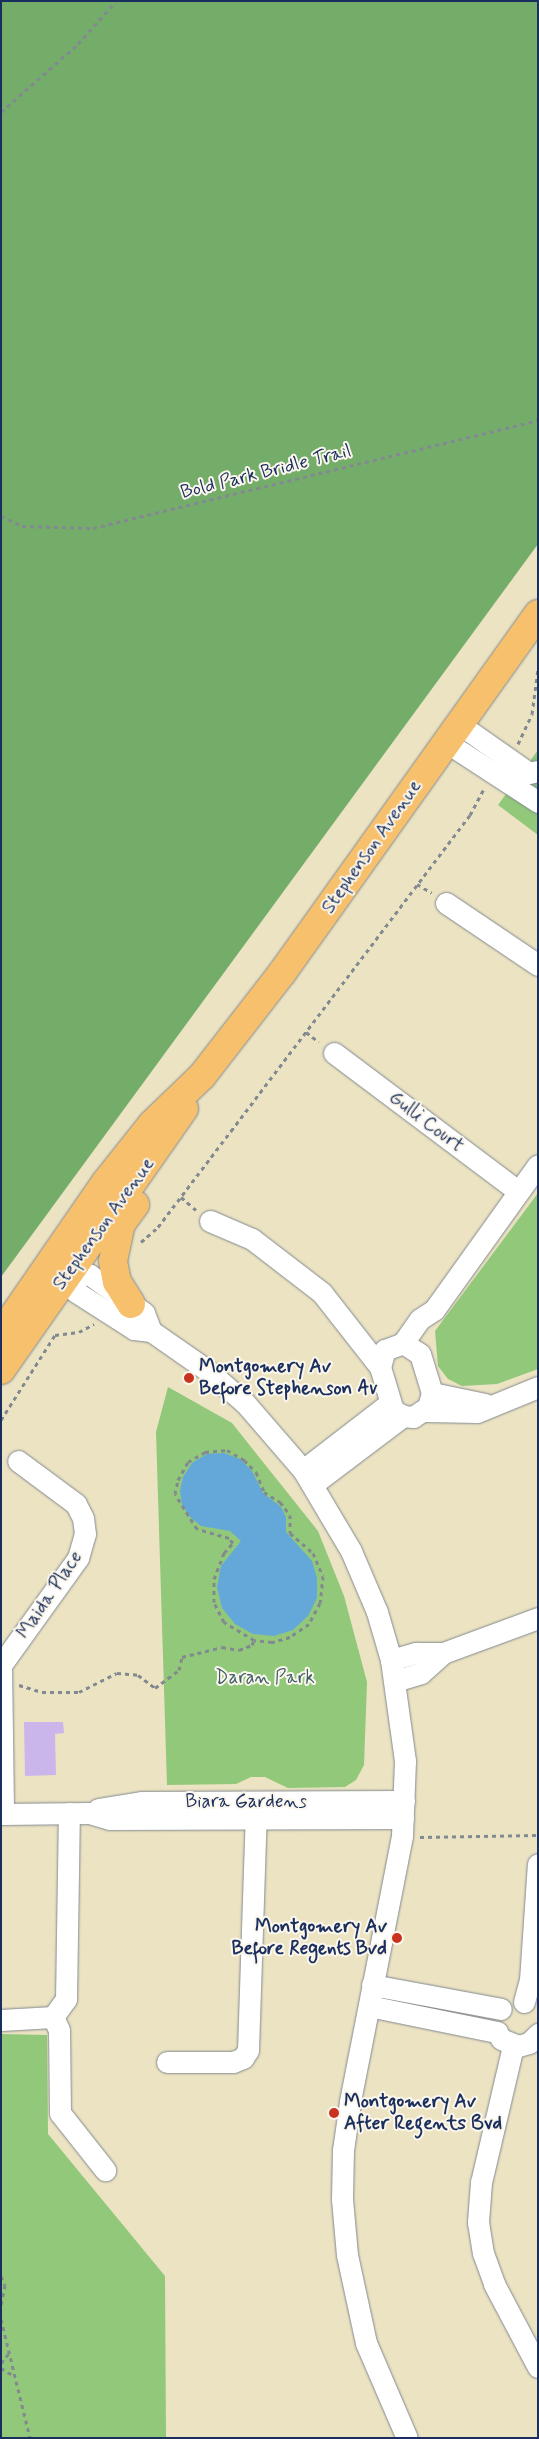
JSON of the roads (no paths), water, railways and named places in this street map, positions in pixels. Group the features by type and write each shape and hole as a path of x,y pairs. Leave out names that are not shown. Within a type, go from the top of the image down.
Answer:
{"main road":[{"name":"Stephenson Avenue","path":"1,1334 74,1228 153,1123 202,1076 282,973 538,614"},
{"name":"Stephenson Avenue","path":"1,1370 178,1120 202,1076"},
{"path":"131,1304 114,1272 117,1237 121,1224 170,1155 178,1120"}],"street":[{"path":"452,733 529,773 538,771"},
{"path":"452,733 538,802"},
{"path":"446,902 538,965"},
{"name":"Gulli Court","path":"334,1053 518,1191"},
{"path":"380,1368 383,1353 405,1347 420,1319 434,1310 538,1165"},
{"path":"210,1221 235,1230 282,1261 322,1293 343,1317 353,1336 380,1368 397,1409 413,1417 429,1402"},
{"path":"74,1228 72,1268 76,1292 134,1329 151,1330"},
{"path":"1,1338 41,1285 72,1268 90,1275 144,1313 151,1330 207,1370 245,1403 308,1477 360,1569 391,1660 395,1682 404,1751 403,1818 343,2150 346,2255 366,2343 407,2438"},
{"path":"343,1317 405,1347 429,1402"},
{"path":"429,1402 477,1412 538,1387"},
{"path":"308,1477 397,1409"},
{"name":"Maida Place","path":"1,1665 78,1558 85,1534 83,1518 76,1504 18,1461"},
{"path":"391,1660 416,1653 443,1653 538,1618"},
{"path":"395,1682 420,1673 443,1653"},
{"path":"1,1665 2,1814"},
{"name":"Biara Gardens","path":"2,1814 79,1813 109,1805 142,1802 403,1818"},
{"path":"167,2062 233,2062 243,2058 248,2050 256,1810"},
{"path":"1,2020 53,2017 64,2004 68,1984 79,1813"},
{"path":"538,1864 530,1980 531,2008 512,2003 501,2009 496,2020 497,2032 500,2038 513,2046 524,2046 538,2035"},
{"path":"372,1984 501,2009"},
{"path":"368,2006 497,2032"},
{"path":"53,2017 59,2030 60,2113 105,2170"},
{"path":"513,2046 481,2182 478,2222 483,2253 494,2284 538,2367"}],"water":[{"path":"224,1453 240,1459 252,1471 263,1493 281,1507 286,1517 286,1532 312,1561 317,1578 317,1598 308,1616 293,1630 274,1636 253,1634 235,1624 222,1608 217,1587 221,1566 241,1541 230,1531 201,1526 190,1517 182,1505 180,1491 183,1477 192,1463 207,1454"}],"place":[{"name":"Montgomery Av Before Stephenson Av","path":"189,1378"},
{"name":"Montgomery Av Before Regents Bvd","path":"397,1938"},
{"name":"Montgomery Av After Regents Bvd","path":"334,2113"}],"park label":[{"name":"Daran Park","path":"265,1678"}]}
